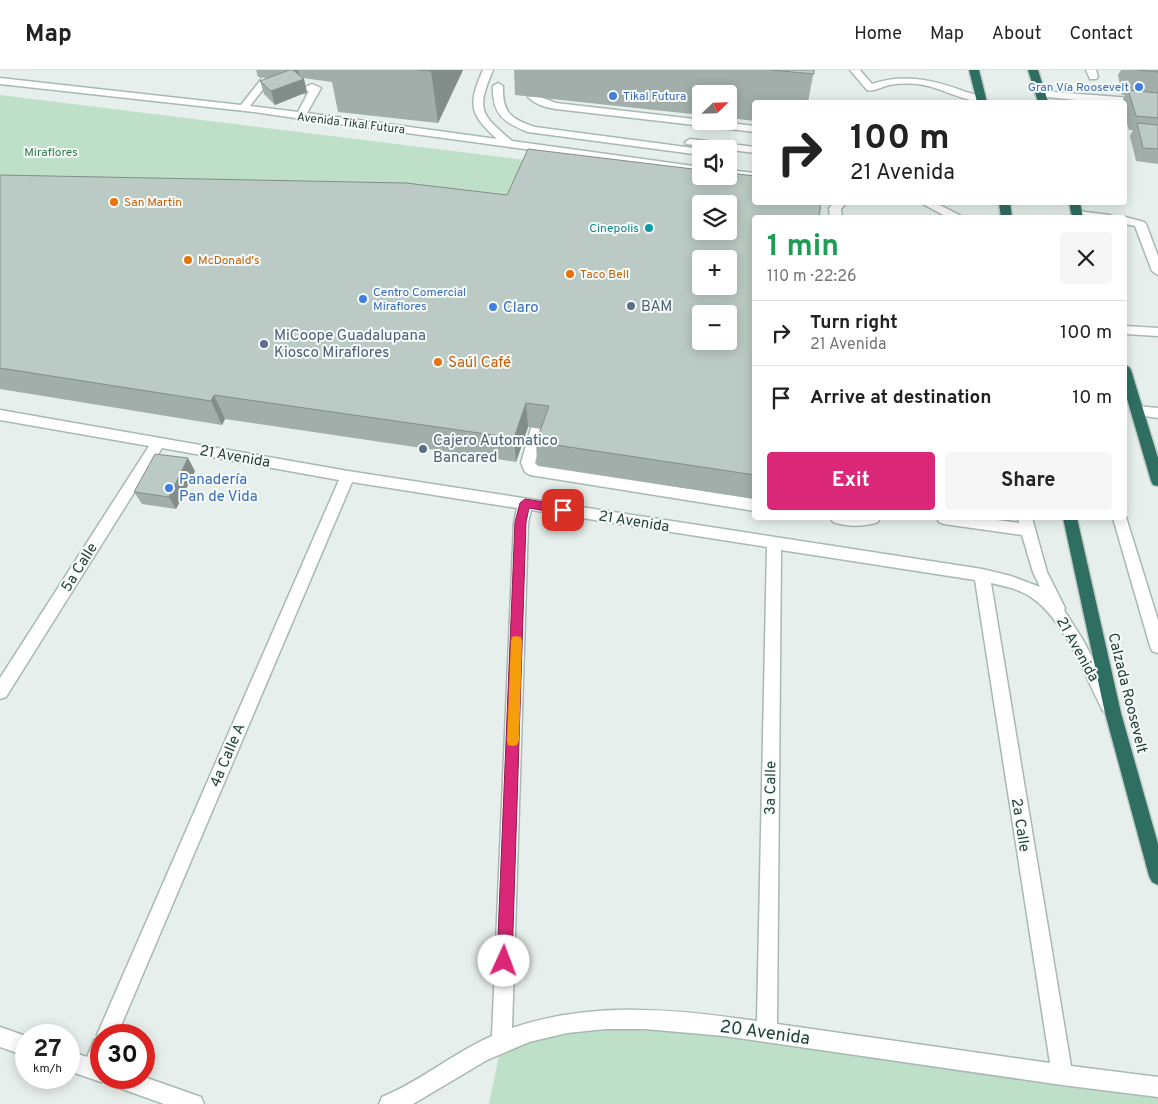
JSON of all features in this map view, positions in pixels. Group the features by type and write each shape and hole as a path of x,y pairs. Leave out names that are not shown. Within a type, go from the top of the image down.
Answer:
{"highway":[{"path":"974,70 982,100"},
{"path":"1033,70 1042,98"},
{"path":"1127,377 1158,481"},
{"name":"Calzada Roosevelt","path":"1070,520 1113,713 1158,876"}],"street":[{"path":"488,70 475,102 478,116 508,144"},
{"path":"855,70 869,92 881,83 907,80 942,86 977,100"},
{"path":"249,109 266,78"},
{"name":"Avenida Tikal Futura","path":"0,81 249,109 692,169"},
{"path":"498,86 500,107 509,118 522,126 537,131 692,151"},
{"path":"300,117 316,89 313,87 304,90"},
{"path":"533,97 543,103 556,106 752,129"},
{"path":"1042,98 1081,100"},
{"path":"249,109 272,102"},
{"path":"1127,102 1158,103"},
{"path":"632,135 752,150"},
{"path":"737,156 752,159"},
{"path":"737,174 752,176"},
{"path":"931,205 953,215"},
{"path":"1076,211 1095,215"},
{"path":"1127,221 1140,224 1158,271"},
{"path":"1127,330 1158,332"},
{"path":"1137,411 1158,413"},
{"name":"21 Avenida","path":"0,415 348,476 982,575 1013,582 1037,593 1059,613 1113,713"},
{"path":"538,428 528,463 534,471 752,505"},
{"name":"5a Calle","path":"0,692 159,442"},
{"name":"4a Calle A","path":"111,1024 348,476"},
{"path":"502,1041 521,522 525,503"},
{"path":"971,520 1026,524 1040,572 1059,613"},
{"path":"1121,520 1158,646"},
{"name":"3a Calle","path":"768,1033 774,544"},
{"name":"2a Calle","path":"982,575 1062,1075"},
{"name":"20 Avenida","path":"389,1104 402,1099 502,1041 572,1023 625,1018 703,1023 1158,1087"},
{"path":"0,1037 15,1042"},
{"path":"150,1089 194,1104"}],"green space":[{"name":"Miraflores","path":"0,95 526,160 502,215 0,200"},
{"path":"572,1023 768,1033 1158,1087 1158,1104 489,1104 502,1041"}],"building":[{"path":"293,70 304,79 271,91 260,81"},
{"path":"771,70 814,70 814,74"},
{"path":"1137,70 1158,70 1158,72"},
{"path":"1128,90 1158,93 1158,118 1136,116"},
{"path":"1137,123 1158,125 1158,149 1143,148"},
{"name":"Miraflores","path":"528,149 692,169 692,185 737,185 737,174 752,176 752,205 821,205 819,215 752,215 752,475 536,442 549,406 526,403 514,438 214,395 211,401 0,368 0,175 406,183 507,195"},
{"path":"155,454 188,458 169,497 134,492"}],"slow traffic":[{"path":"513,741 516,641"}],"place":[{"name":"Gran Vía Roosevelt","path":"1139,87"},
{"name":"Tikal Futura","path":"613,96"},
{"name":"San Martin","path":"114,202"},
{"name":"Cinepolis","path":"649,228"},
{"name":"McDonald's","path":"188,260"},
{"name":"Taco Bell","path":"570,274"},
{"name":"Centro Comercial Miraflores","path":"363,299"},
{"name":"BAM","path":"631,306"},
{"name":"Claro","path":"493,307"},
{"name":"MiCoope Guadalupana Kiosco Miraflores","path":"264,344"},
{"name":"Saúl Café","path":"438,362"},
{"name":"Cajero Automatico Bancared","path":"423,449"},
{"name":"Panadería Pan de Vida","path":"169,488"}],"route":[{"path":"504,961 521,522 525,503 563,510"}]}
